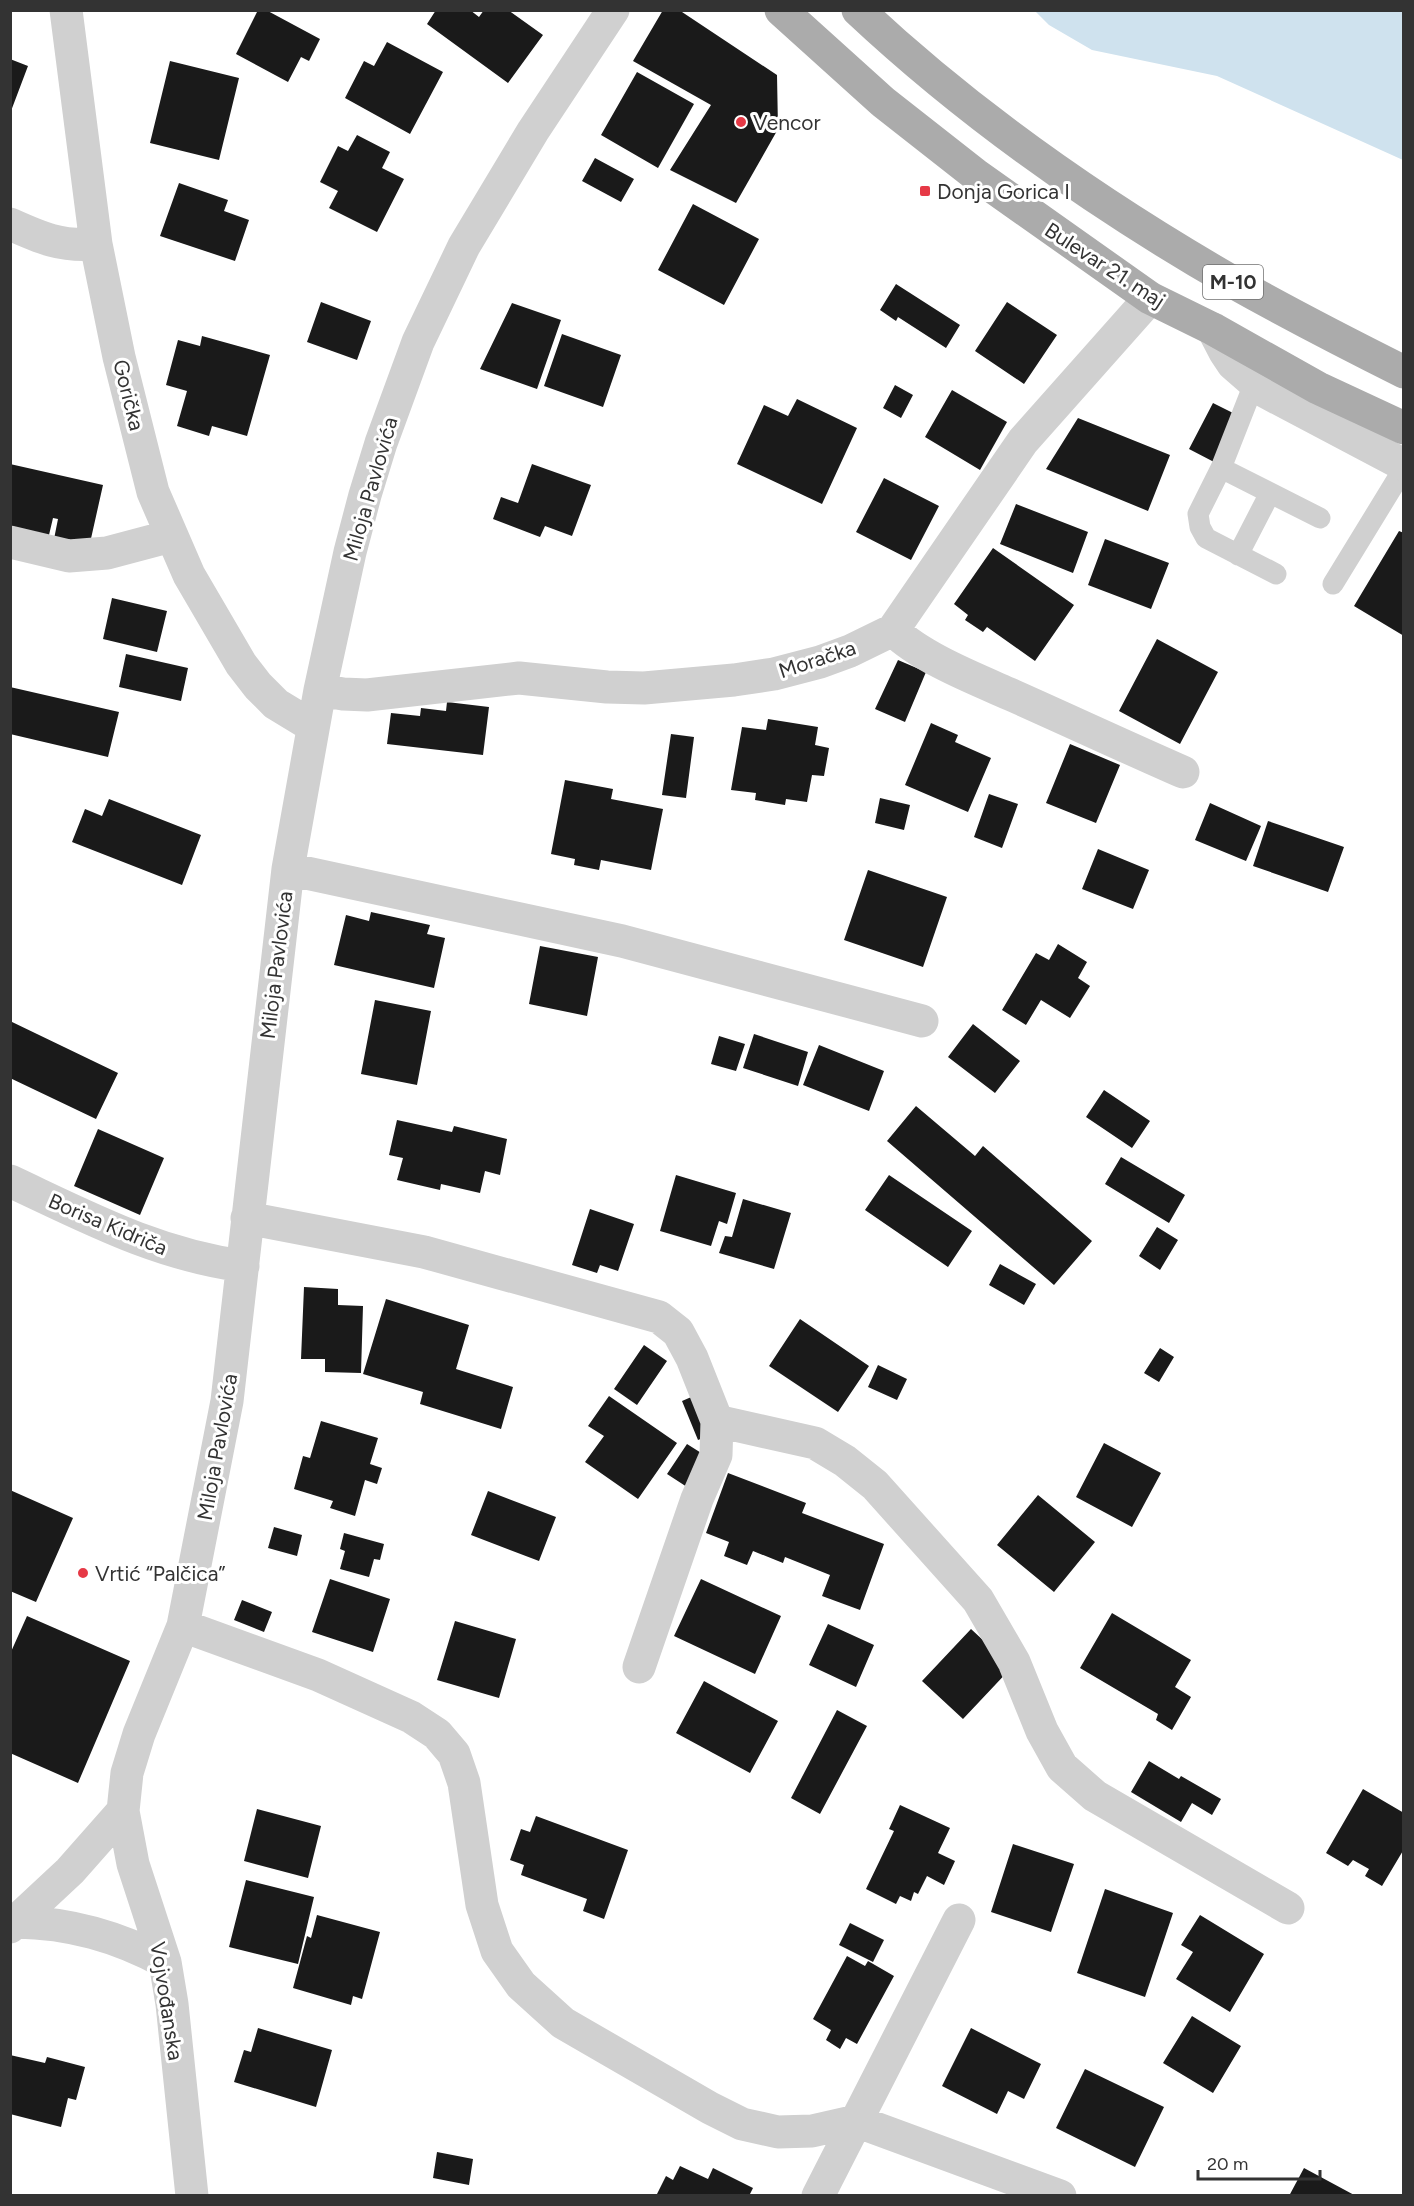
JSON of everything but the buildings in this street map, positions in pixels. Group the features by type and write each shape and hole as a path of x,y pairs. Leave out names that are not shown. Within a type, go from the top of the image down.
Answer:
{"main road":[{"name":"Bulevar 21. maj","path":"781,10 883,102 966,168 1150,298 1213,329 1318,388 1404,428"},
{"name":"M-10","path":"858,10 888,38 1005,132 1120,213 1232,281 1404,372"}],"street":[{"name":"Gorička","path":"66,10 96,244 119,357 153,492 189,575 241,663 258,686 276,704 291,714 314,724"},
{"name":"Miloja Pavlovića","path":"123,1812 127,1773 139,1734 183,1626 227,1401 288,869 320,690 365,495 381,443 418,342 464,246 533,131 613,10"},
{"path":"10,224 61,244 96,244"},
{"name":"Moračka","path":"320,690 367,695 519,678 607,687 644,688 774,674 820,662 850,651 893,630 1023,441 1150,298"},
{"path":"1213,329 1225,352 1254,384 1323,424 1404,466"},
{"path":"10,542 69,556 107,553 171,536"},
{"path":"893,630 923,652 979,681 1183,772"},
{"path":"288,869 622,941 922,1021"},
{"name":"Borisa Kidriča","path":"10,1181 140,1241 193,1257 243,1266"},
{"path":"247,1218 424,1252 659,1317 678,1332 692,1358 717,1421 716,1455 697,1499 639,1666"},
{"path":"717,1421 815,1443 845,1461 875,1485 978,1600 1014,1662 1042,1731 1062,1767 1095,1796 1288,1908"},
{"path":"183,1626 318,1675 411,1716 437,1734 454,1754 464,1783 482,1905 497,1951 521,1985 562,2023 742,2124 778,2132 812,2131 856,2121 1060,2196"},
{"path":"13,1924 70,1871 123,1812"},
{"name":"Vojvođanska","path":"123,1812 133,1864 165,1962 172,2004 192,2196"},
{"path":"818,2196 959,1920"},
{"path":"13,1924 41,1922 88,1930 131,1944 165,1962"}],"lane":[{"path":"1254,384 1221,468 1198,514 1200,527 1206,538 1276,574"},
{"path":"1333,584 1404,466"},
{"path":"1221,468 1320,518"},
{"path":"1238,555 1270,493"}],"water":[{"path":"1035,11 1403,11 1403,160 1217,76 1092,50 1049,25"}],"place":[{"name":"Vencor","path":"741,122"},
{"name":"Donja Gorica I","path":"925,191"},
{"name":"Vrtić “Palčica”","path":"83,1573"}]}
